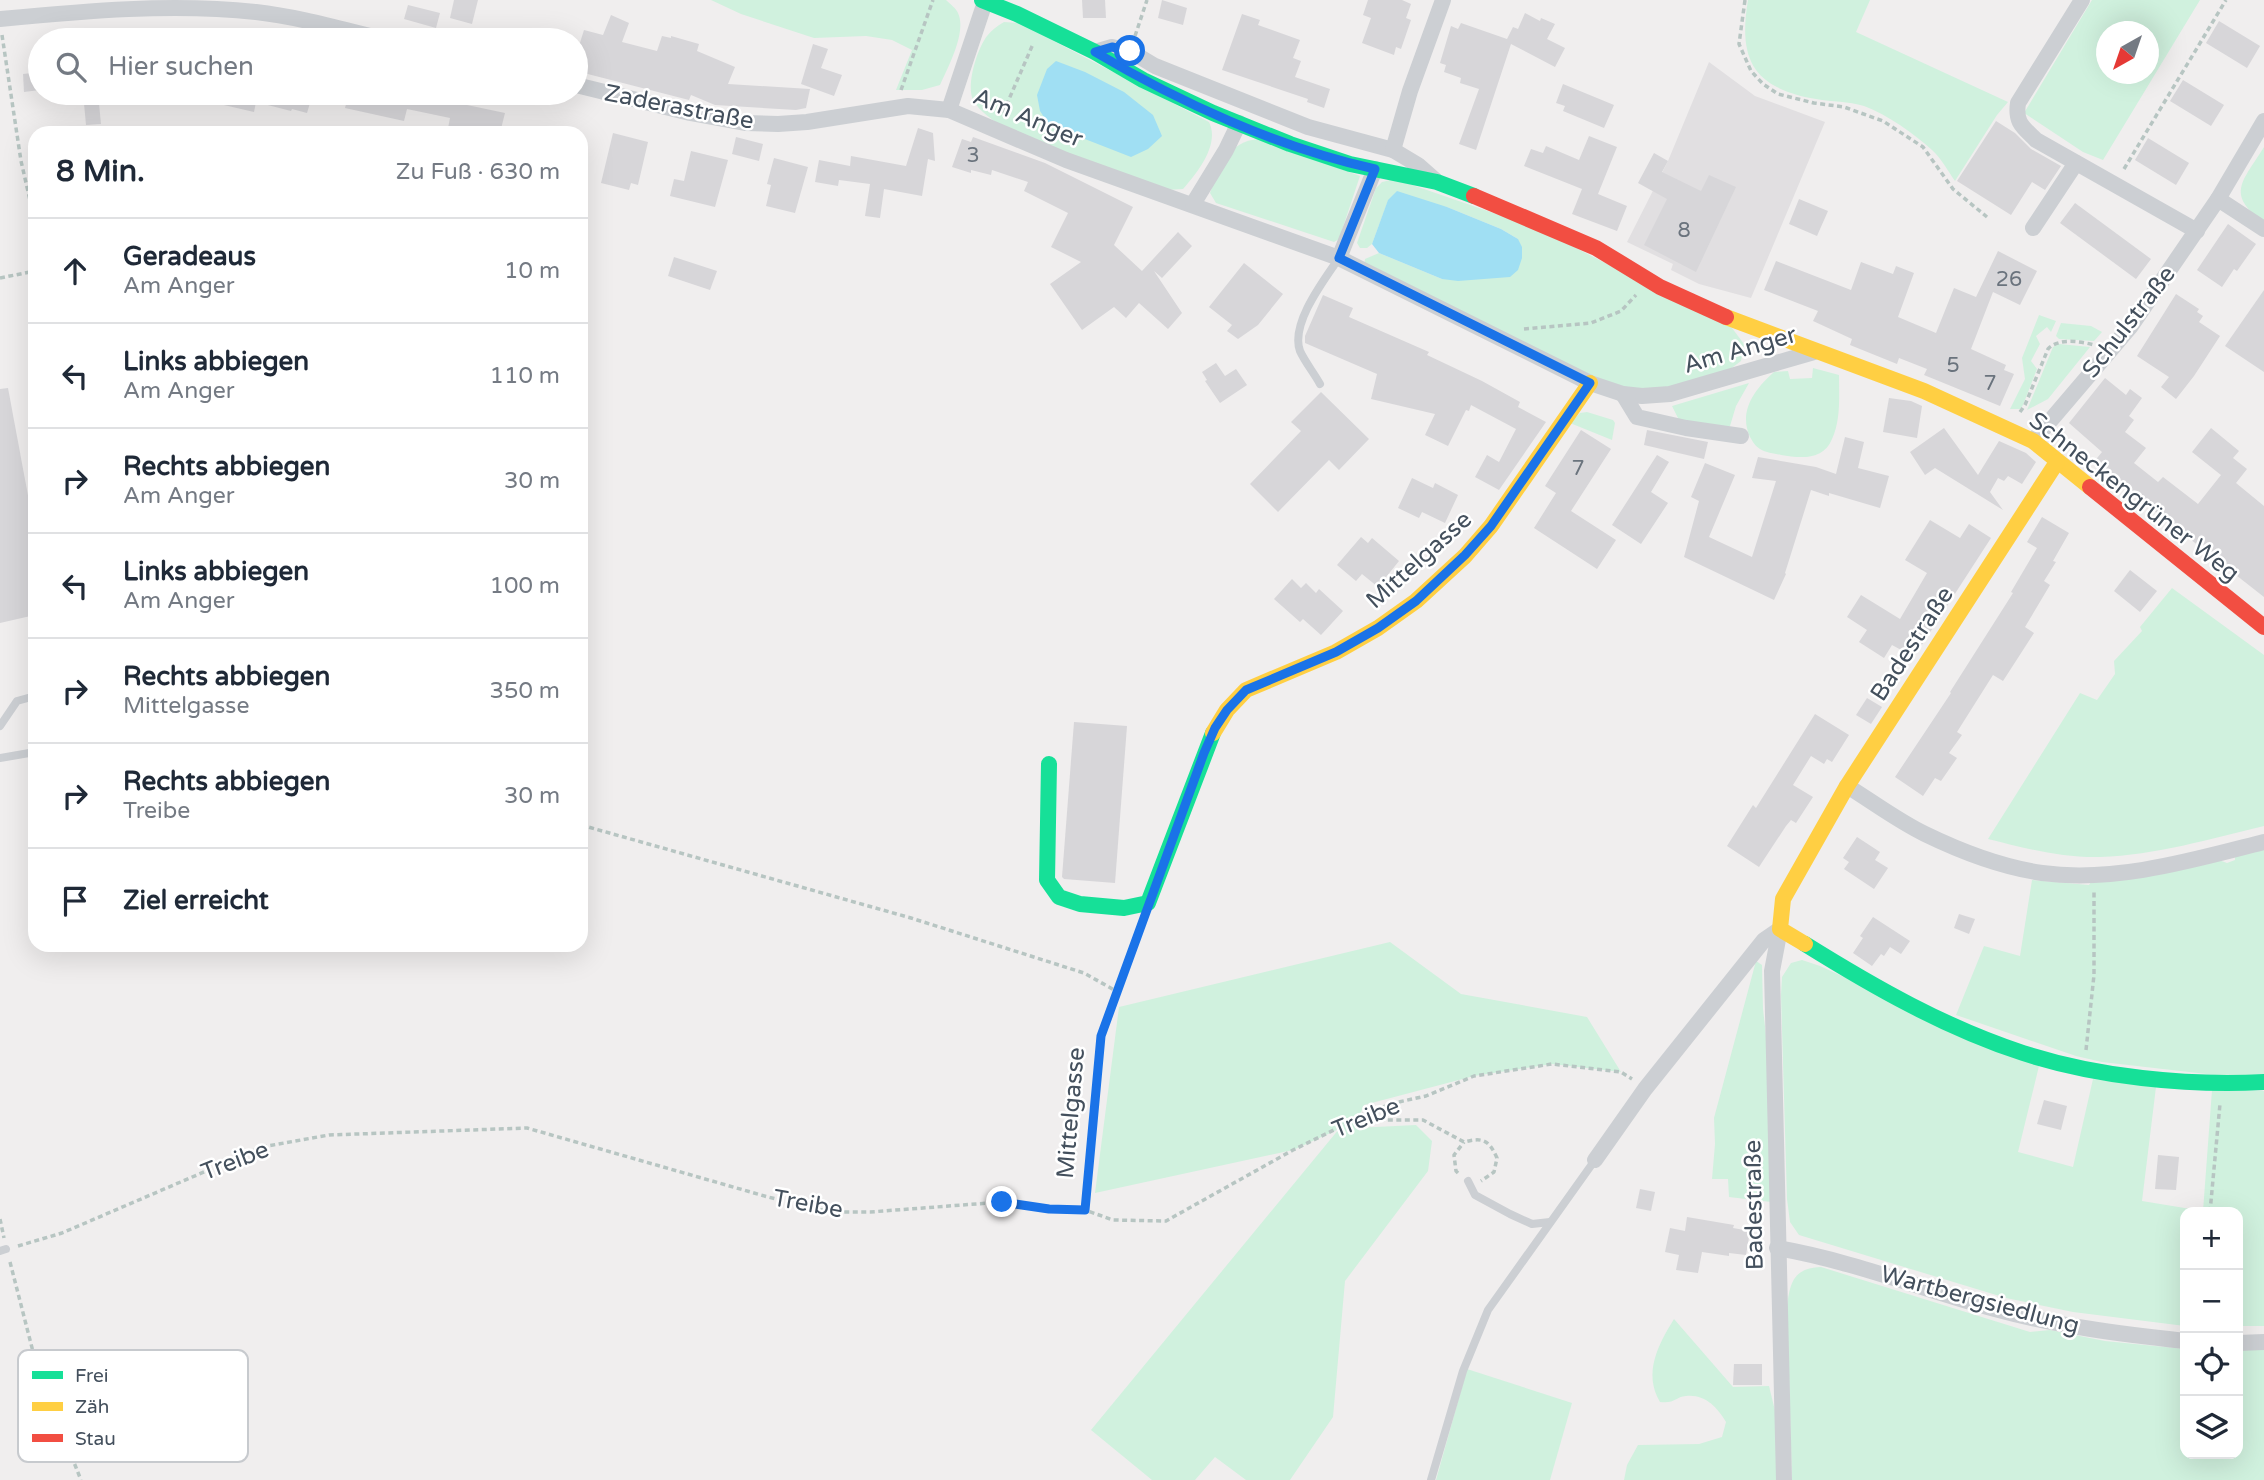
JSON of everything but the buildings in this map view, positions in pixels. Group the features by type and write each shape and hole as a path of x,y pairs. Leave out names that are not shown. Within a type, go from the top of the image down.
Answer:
{"street":[{"path":"1393,150 1410,91 1443,0"},
{"path":"2082,0 2018,103 2016,115 2022,126 2036,140 2197,231"},
{"name":"Am Anger","path":"984,1 1095,52 1143,80 1239,123 1350,164 1437,182 1478,197 1596,248 1650,281 1745,326 1814,352 1670,394 1623,394 1590,383 1339,258 1066,160 949,110 984,1"},
{"path":"0,19 157,7 208,8 258,13 336,28"},
{"name":"Am Anger","path":"1095,52 1112,47 1130,51 1155,66 1308,127 1393,150 1418,165 1437,182"},
{"name":"Zaderastraße","path":"588,88 690,113 745,123 807,122 908,106 949,110"},
{"name":"Schulstraße","path":"2033,442 2131,326 2218,199 2264,121"},
{"path":"1193,205 1239,123"},
{"path":"2033,228 2076,163"},
{"path":"1339,258 1375,169"},
{"path":"2218,199 2264,229"},
{"name":"Schneckengrüner Weg","path":"1814,352 1924,391 2033,442 2264,627"},
{"name":"Mittelgasse","path":"1148,903 1204,753 1227,710 1246,690 1336,652 1378,628 1416,601 1465,555 1491,526 1590,383"},
{"path":"1623,394 1637,417 1741,436"},
{"name":"Badestraße","path":"1784,1480 1772,971 1783,899 1847,786 2057,462"},
{"path":"1049,764 1047,880 1053,889 1059,897 1080,904 1124,908 1148,903"},
{"path":"1847,786 1922,833 1962,851 1997,863 2043,873 2094,874 2137,870 2193,860 2264,842"},
{"path":"1595,1160 1645,1089 1764,940 1780,929 1864,981 1952,1025 2023,1054 2084,1069 2153,1078 2222,1084 2264,1082"},
{"name":"Wartbergsiedlung","path":"1777,1248 1854,1266 2035,1319 2120,1334 2180,1340"},
{"path":"2243,1343 2264,1342"}],"lane":[{"path":"1320,384 1300,351 1297,337 1310,302 1339,258"},
{"path":"0,726 17,701 28,698"},
{"path":"0,758 28,753"},
{"path":"1431,1480 1463,1371 1488,1310 1595,1160"},
{"path":"1468,1181 1475,1195 1510,1214 1532,1224 1550,1222"}],"path":[{"path":"893,108 905,83 933,0"},
{"path":"1130,51 1147,0"},
{"path":"1745,0 1739,44 1751,71 1763,84 1778,94 1844,107 1883,121 1923,148 1953,189 1987,217"},
{"path":"2116,184 2226,0"},
{"path":"0,19 28,192"},
{"path":"1003,113 1034,38"},
{"path":"0,278 28,272"},
{"path":"1502,339 1508,328 1528,329 1591,323 1621,311 1650,281"},
{"path":"2008,428 2025,405 2052,345 2059,342 2091,343 2108,352"},
{"path":"588,827 911,918 1084,973 1116,991"},
{"path":"2084,1069 2094,975 2094,874"},
{"name":"Mittelgasse","path":"1085,1210 1101,1036 1148,903"},
{"name":"Treibe","path":"3,1250 62,1233 262,1147 329,1135 527,1128 768,1197 831,1212 870,1212 1002,1202 1049,1209 1085,1210 1113,1220 1166,1222 1361,1115 1394,1103 1426,1096 1474,1076 1552,1064 1621,1072 1645,1089"},
{"path":"2210,1207 2222,1084"},
{"path":"1361,1115 1381,1120 1423,1120 1464,1142"},
{"path":"1478,1138 1491,1145 1497,1158 1494,1172 1483,1181 1468,1181 1456,1171 1454,1154 1464,1142 1478,1138"},
{"path":"3,1250 32,1350"},
{"path":"74,1462 81,1480"}],"shaded area":[{"path":"1709,62 1755,96 1825,122 1751,298 1699,284 1671,270 1673,264 1627,242 1668,161"}],"green space":[{"path":"711,0 946,0 958,13 960,30 940,85 922,90 896,90 912,50 892,40 866,36 814,38 741,14"},
{"path":"1748,0 1870,0 1856,32 2008,102 1955,181 1932,150 1882,114 1858,104 1795,94 1764,79 1749,55 1745,21"},
{"path":"2092,0 2200,0 2159,68 2159,21 2096,21 2096,84 2149,84 2103,160 2083,152 2024,113"},
{"path":"1004,22 1019,23 1209,122 1212,130 1210,148 1201,166 1183,189 1166,190 1130,180 1002,127 983,112 971,93 974,67 987,36"},
{"path":"1259,139 1360,176 1339,239 1334,242 1216,203 1210,193 1226,157 1240,145"},
{"path":"2264,147 2264,222 2244,203 2241,195 2245,178"},
{"path":"1395,179 1537,228 1732,328 1744,344 1741,361 1729,370 1665,391 1616,387 1364,266 1365,259 1379,253 1442,279 1518,239 1501,229 1447,207 1388,201 1372,244 1367,248 1360,248 1357,243 1376,188 1382,182"},
{"path":"2039,315 2056,321 2051,332 2047,327 2036,336 2040,344 2031,361 2037,369 2023,405 2020,409 2010,409 2025,379 2022,358"},
{"path":"2061,323 2091,326 2102,332 2094,341 2059,339 2056,336"},
{"path":"2059,344 2090,347 2048,399 2027,410 2053,347"},
{"path":"1813,368 1839,375 1838,416 1835,432 1828,446 1817,455 1803,457 1760,449 1750,437 1746,418 1747,409 1755,393 1774,372 1788,371 1790,379 1812,378"},
{"path":"1749,383 1736,406 1730,426 1724,429 1679,420 1672,406"},
{"path":"1587,412 1613,420 1615,423 1612,440 1570,423 1580,413"},
{"path":"2172,588 2264,655 2264,826 2162,850 2100,857 2057,854 1988,839 2080,693 2097,700 2115,674 2114,661 2142,631 2140,627"},
{"path":"2264,847 2264,1074 2224,1076 2102,1062 2076,1056 1956,1015 1984,946 2020,956 2032,880 2089,885 2091,882 2216,859 2227,863 2235,860 2235,857"},
{"path":"1390,942 1461,994 1587,1017 1621,1072 1552,1064 1474,1076 1364,1105 1355,1128 1416,1125 1432,1141 1428,1171 1345,1281 1333,1417 1290,1480 1246,1480 1215,1457 1195,1480 1152,1480 1091,1430 1339,1129 1293,1150 1095,1193 1119,1007"},
{"path":"1802,960 1820,966 2039,1066 2018,1152 2073,1167 2093,1079 2156,1087 2142,1201 2180,1207 2180,1325 2073,1312 2006,1298 1799,1235 1790,1222 1787,1199 1781,995 1782,977 1791,963"},
{"path":"1756,961 1762,965 1767,1044 1771,1202 1729,1197 1728,1179 1712,1179 1714,1118"},
{"path":"2212,1090 2264,1091 2264,1326 2243,1326 2243,1207 2203,1207"},
{"path":"1821,1267 2030,1332 2050,1330 2105,1341 2180,1348 2180,1459 2243,1459 2243,1350 2264,1350 2264,1480 1792,1480 1787,1307 1795,1278 1804,1270"},
{"path":"1674,1319 1733,1387 1769,1386 1777,1419 1778,1480 1624,1480 1627,1465 1638,1445 1699,1444 1722,1437 1726,1422 1719,1411 1705,1399 1693,1396 1660,1402 1655,1391 1655,1359"},
{"path":"1467,1369 1572,1403 1550,1480 1436,1480"}],"water":[{"path":"1056,61 1124,92 1153,115 1162,136 1148,149 1131,157 1049,125 1040,111 1037,95 1047,69"},
{"path":"1397,191 1447,207 1501,229 1518,239 1522,247 1522,258 1518,270 1510,277 1458,281 1442,279 1379,253 1372,244 1388,200"}],"traffic: fast":[{"path":"982,0 1095,52 1143,80 1213,113 1290,144 1350,164 1437,182 1474,196"},
{"path":"1049,764 1047,880 1059,897 1080,904 1124,908 1148,903 1213,733"},
{"path":"1805,944 1857,976 1938,1019 2023,1053 2081,1068 2142,1078 2204,1083 2264,1082"}],"traffic: slow":[{"path":"1726,317 1924,391 2033,441 2090,487"},
{"path":"1213,733 1227,710 1246,690 1336,652 1378,628 1416,601 1465,556 1491,526 1590,383"},
{"path":"1805,944 1780,929 1783,899 1847,786 2057,462"}],"traffic: jam":[{"path":"1474,196 1596,248 1660,287 1726,317"},
{"path":"2090,487 2264,627"}],"route":[{"path":"1002,1202 1049,1209 1085,1210 1101,1036 1204,753 1227,710 1246,690 1336,652 1378,628 1416,601 1465,555 1491,526 1590,383 1339,258 1375,169 1350,164 1290,144 1213,113 1143,80 1095,52 1112,47 1130,51"}]}
